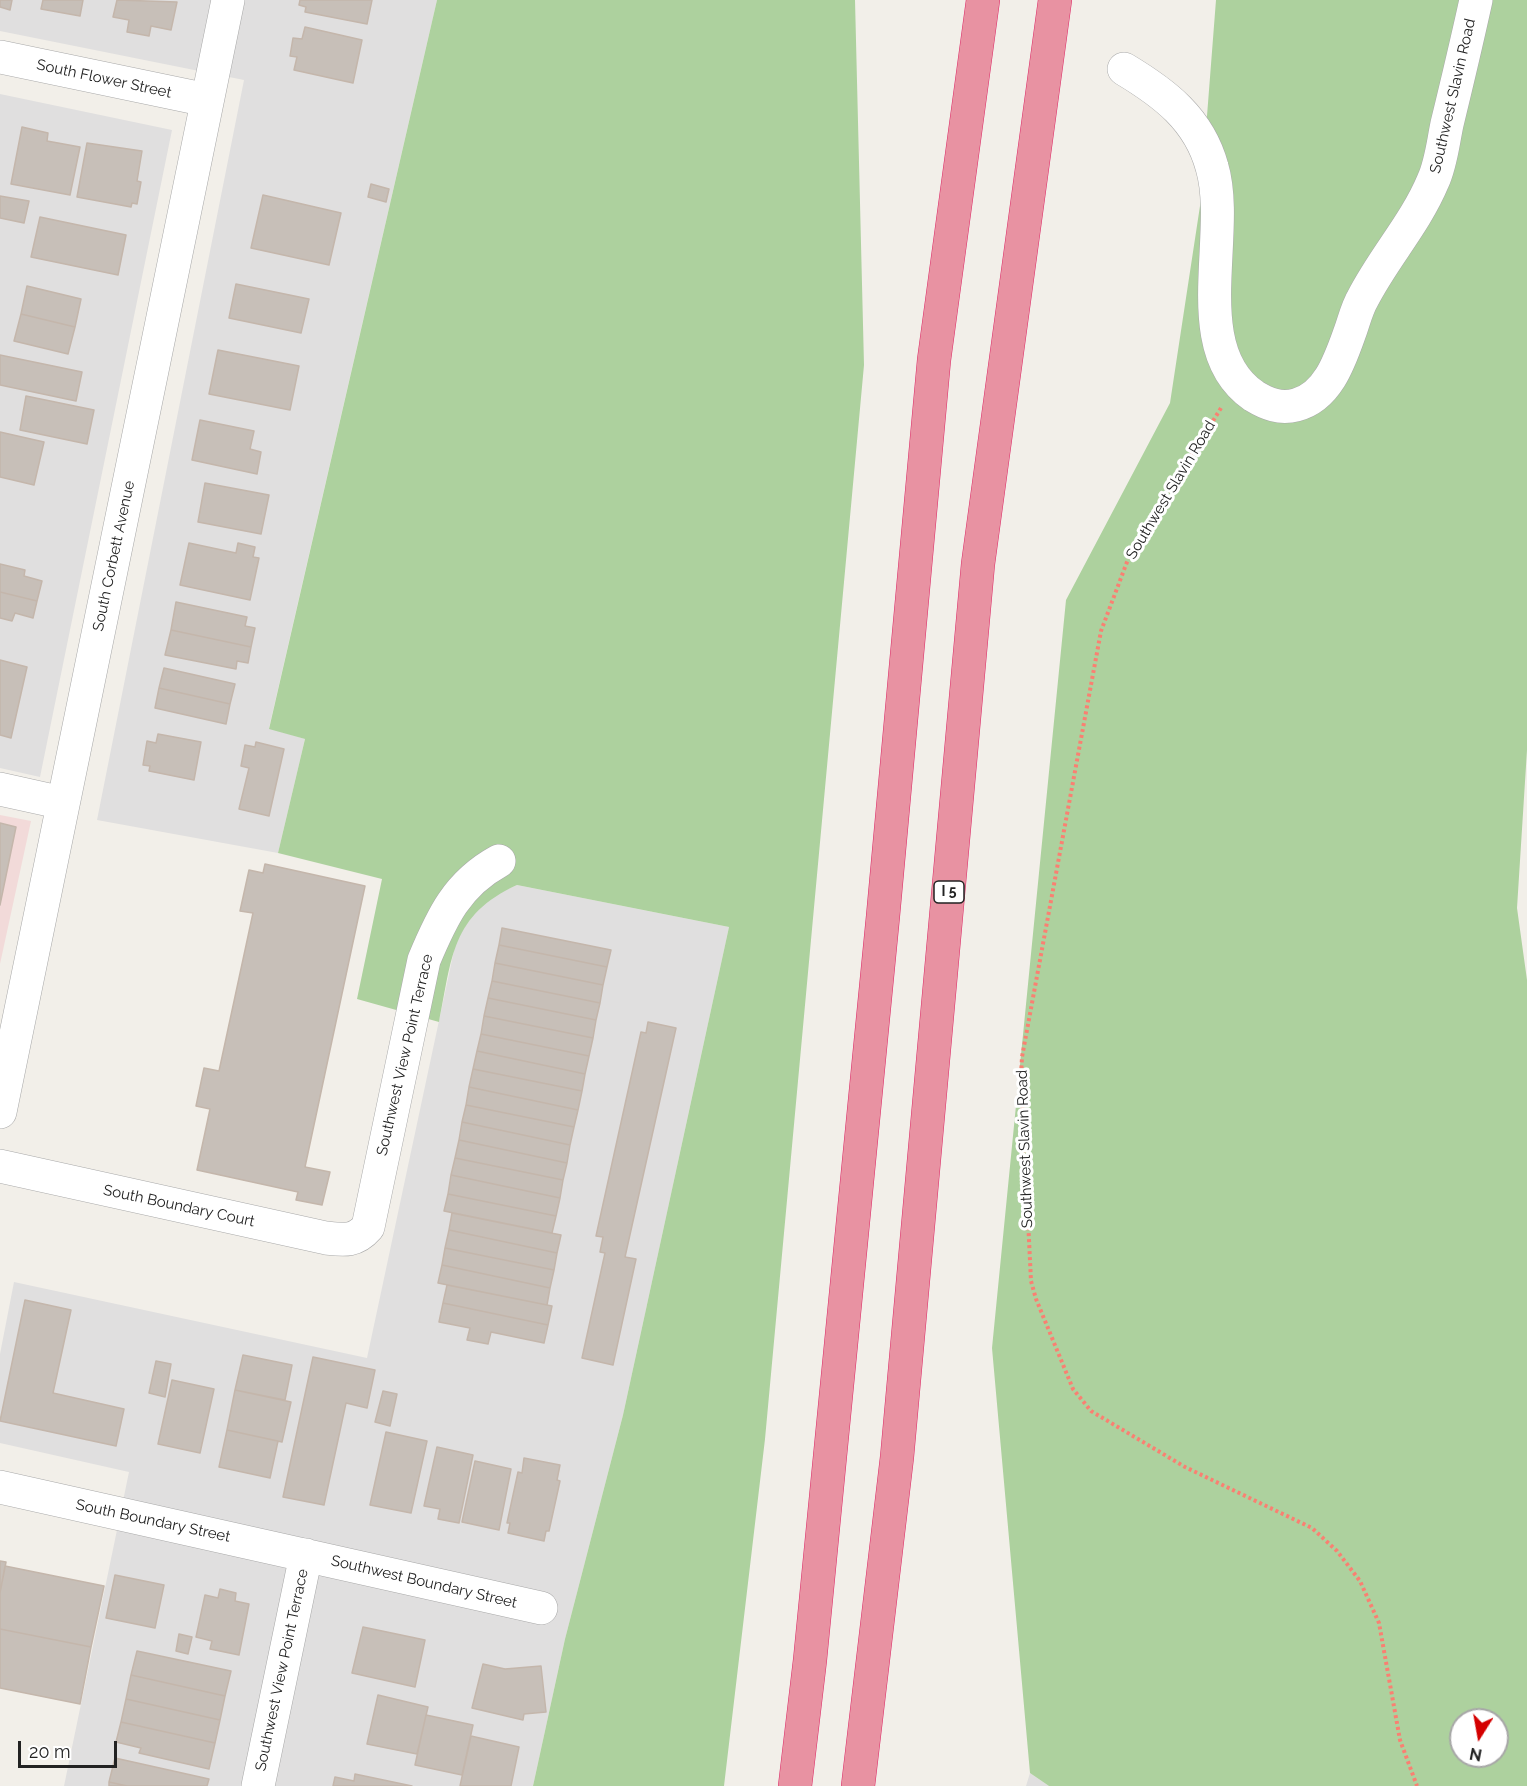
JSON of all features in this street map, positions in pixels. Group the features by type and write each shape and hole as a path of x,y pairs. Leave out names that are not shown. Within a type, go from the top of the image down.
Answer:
{"highway":[{"path":"795,1786 811,1648 879,951 934,360 983,0"},
{"name":"I 5","path":"858,1786 897,1457 978,564 1055,0"}],"street":[{"name":"South Corbett Avenue","path":"0,1112 228,0"},
{"name":"Southwest Slavin Road","path":"1124,69 1161,92 1186,116 1201,137 1213,168 1217,335 1226,362 1248,392 1263,402 1283,408 1315,398 1329,380 1362,299 1416,215 1435,178 1476,0"},
{"name":"South Flower Street","path":"0,57 207,100"},
{"path":"0,789 63,803"},
{"name":"Southwest View Point Terrace","path":"359,1237 368,1227 424,960 439,925 455,898 476,873 499,861"},
{"name":"South Boundary Court","path":"0,1167 326,1238 347,1240 359,1237"},
{"name":"South Boundary Street","path":"0,1488 306,1555"},
{"name":"Southwest View Point Terrace","path":"258,1786 306,1555"},
{"name":"Southwest Boundary Street","path":"306,1555 542,1608"}],"path":[{"name":"Southwest Slavin Road","path":"1239,380 1130,554 1101,631 1022,1057 1021,1088 1031,1281 1036,1299 1073,1389 1091,1411 1185,1467 1305,1524 1337,1551 1360,1581 1379,1623 1400,1740 1417,1786"}],"shaded area":[{"path":"0,0 437,0 269,728 305,739 278,853 97,820 244,80 0,31"},
{"path":"0,94 172,130 40,777 0,768"},
{"path":"0,815 31,821 0,964"},
{"path":"517,885 729,927 623,1415 565,1639 533,1786 64,1786 129,1472 0,1443 0,1354 14,1282 367,1358 456,941 472,915 494,895"},
{"path":"1030,1773 1049,1786 1026,1786"}],"green space":[{"path":"437,0 855,0 864,365 765,1439 724,1786 533,1786 565,1639 623,1415 729,927 517,885 495,897 479,910 467,925 452,958 439,1022 357,999 382,879 278,853 305,739 269,729"},
{"path":"1216,0 1527,0 1527,750 1517,908 1527,980 1527,1786 1049,1786 1030,1773 992,1348 1066,600 1170,403 1200,206"}],"building":[{"path":"0,0 12,0 10,10 0,7"},
{"path":"43,0 83,0 80,16 41,9"},
{"path":"117,0 177,2 171,30 151,26 149,36 127,32 129,20 113,17"},
{"path":"300,0 372,0 367,24 305,12 306,7 299,5"},
{"path":"305,27 362,40 353,83 294,70 297,57 290,56 293,38 302,39"},
{"path":"22,127 48,133 47,141 80,147 70,195 11,184"},
{"path":"87,143 142,151 137,181 141,182 137,204 132,203 131,207 77,197"},
{"path":"371,184 389,189 386,202 368,197"},
{"path":"263,195 341,213 329,265 251,248"},
{"path":"0,196 29,201 24,223 0,218"},
{"path":"40,217 126,235 118,275 31,257"},
{"path":"236,284 309,299 301,333 229,318"},
{"path":"27,286 81,299 75,327 21,314"},
{"path":"21,314 75,327 68,354 14,341"},
{"path":"218,350 299,366 290,410 209,394"},
{"path":"0,355 82,372 76,401 0,385"},
{"path":"26,396 94,410 87,444 20,430"},
{"path":"200,420 254,431 250,449 261,452 257,474 192,460"},
{"path":"0,432 44,442 34,485 0,477"},
{"path":"205,483 269,495 261,534 198,522"},
{"path":"189,543 236,553 238,543 255,547 253,557 259,558 250,600 180,585"},
{"path":"0,564 25,570 24,576 42,581 37,601 0,592"},
{"path":"0,592 37,601 33,618 15,613 12,621 0,618"},
{"path":"176,602 247,617 245,626 255,628 251,647 171,630"},
{"path":"171,630 251,647 248,663 237,661 236,669 165,655"},
{"path":"0,660 27,667 11,738 0,735"},
{"path":"164,668 235,684 230,704 159,688"},
{"path":"159,688 230,704 226,724 155,708"},
{"path":"158,734 201,742 194,780 149,771 150,766 143,765 147,741 156,743"},
{"path":"256,742 284,749 269,816 239,809 249,768 241,766 245,745 255,747"},
{"path":"0,823 16,827 0,905"},
{"path":"265,864 365,886 305,1167 330,1172 322,1205 296,1200 298,1192 197,1170 210,1109 196,1106 204,1068 219,1071 253,913 240,911 249,870 263,873"},
{"path":"502,928 611,950 607,967 499,945"},
{"path":"499,945 607,967 603,985 495,963"},
{"path":"495,963 603,985 600,1003 492,981"},
{"path":"492,981 600,1003 596,1020 488,998"},
{"path":"488,998 596,1020 593,1038 484,1016"},
{"path":"484,1016 593,1038 589,1056 481,1034"},
{"path":"648,1022 676,1028 625,1257 636,1259 613,1365 582,1358 605,1253 600,1252 603,1237 596,1236 641,1032 646,1033"},
{"path":"481,1034 589,1056 585,1074 477,1051"},
{"path":"477,1051 585,1074 582,1091 473,1069"},
{"path":"473,1069 582,1091 578,1110 469,1087"},
{"path":"469,1087 578,1110 574,1127 466,1105"},
{"path":"466,1105 574,1127 570,1145 462,1122"},
{"path":"462,1122 570,1145 567,1163 459,1140"},
{"path":"459,1140 567,1163 563,1180 455,1158"},
{"path":"455,1158 563,1180 560,1198 451,1175"},
{"path":"451,1175 560,1198 556,1216 448,1194"},
{"path":"448,1194 556,1216 552,1233 444,1211"},
{"path":"452,1213 561,1235 557,1253 449,1230"},
{"path":"449,1230 557,1253 554,1270 445,1248"},
{"path":"445,1248 554,1270 550,1288 442,1265"},
{"path":"442,1265 550,1288 547,1305 438,1283"},
{"path":"447,1285 552,1306 548,1325 443,1303"},
{"path":"25,1300 71,1310 53,1393 124,1409 116,1446 0,1421"},
{"path":"443,1303 548,1325 544,1343 491,1332 488,1344 467,1340 470,1328 439,1322"},
{"path":"243,1355 292,1365 285,1400 235,1390"},
{"path":"313,1357 375,1370 367,1408 346,1403 324,1505 283,1497"},
{"path":"156,1361 171,1364 165,1397 149,1393"},
{"path":"172,1380 214,1389 200,1453 158,1444"},
{"path":"235,1390 291,1402 282,1442 227,1430"},
{"path":"383,1391 397,1394 390,1426 375,1422"},
{"path":"227,1430 278,1441 270,1478 219,1467"},
{"path":"386,1432 427,1441 411,1513 370,1505"},
{"path":"437,1447 473,1455 459,1523 438,1519 440,1509 424,1506"},
{"path":"524,1458 560,1465 557,1480 560,1481 549,1531 546,1531 544,1541 508,1533 510,1523 507,1523 518,1472 522,1473"},
{"path":"475,1461 511,1469 499,1530 462,1522"},
{"path":"0,1561 6,1562 0,1593"},
{"path":"5,1566 104,1586 91,1647 0,1629 0,1593"},
{"path":"115,1575 164,1585 155,1628 106,1618"},
{"path":"220,1589 236,1593 235,1601 249,1604 239,1655 210,1649 212,1641 196,1637 205,1595 218,1598"},
{"path":"363,1627 425,1640 415,1687 352,1673"},
{"path":"0,1629 91,1647 80,1704 0,1688"},
{"path":"179,1634 192,1637 188,1654 176,1651"},
{"path":"137,1651 231,1671 225,1696 131,1675"},
{"path":"483,1664 505,1669 541,1666 546,1712 524,1714 523,1720 472,1708"},
{"path":"131,1675 225,1696 220,1720 126,1699"},
{"path":"378,1695 428,1707 417,1754 367,1744"},
{"path":"126,1699 220,1720 215,1743 121,1722"},
{"path":"426,1715 473,1725 462,1775 415,1765"},
{"path":"121,1722 215,1743 209,1769 139,1753 141,1748 116,1742"},
{"path":"471,1736 519,1747 511,1786 460,1786"},
{"path":"115,1758 209,1779 207,1786 127,1786 109,1782"},
{"path":"355,1774 412,1786 333,1786 335,1777 354,1781"},
{"path":"109,1782 127,1786 109,1786"}]}
